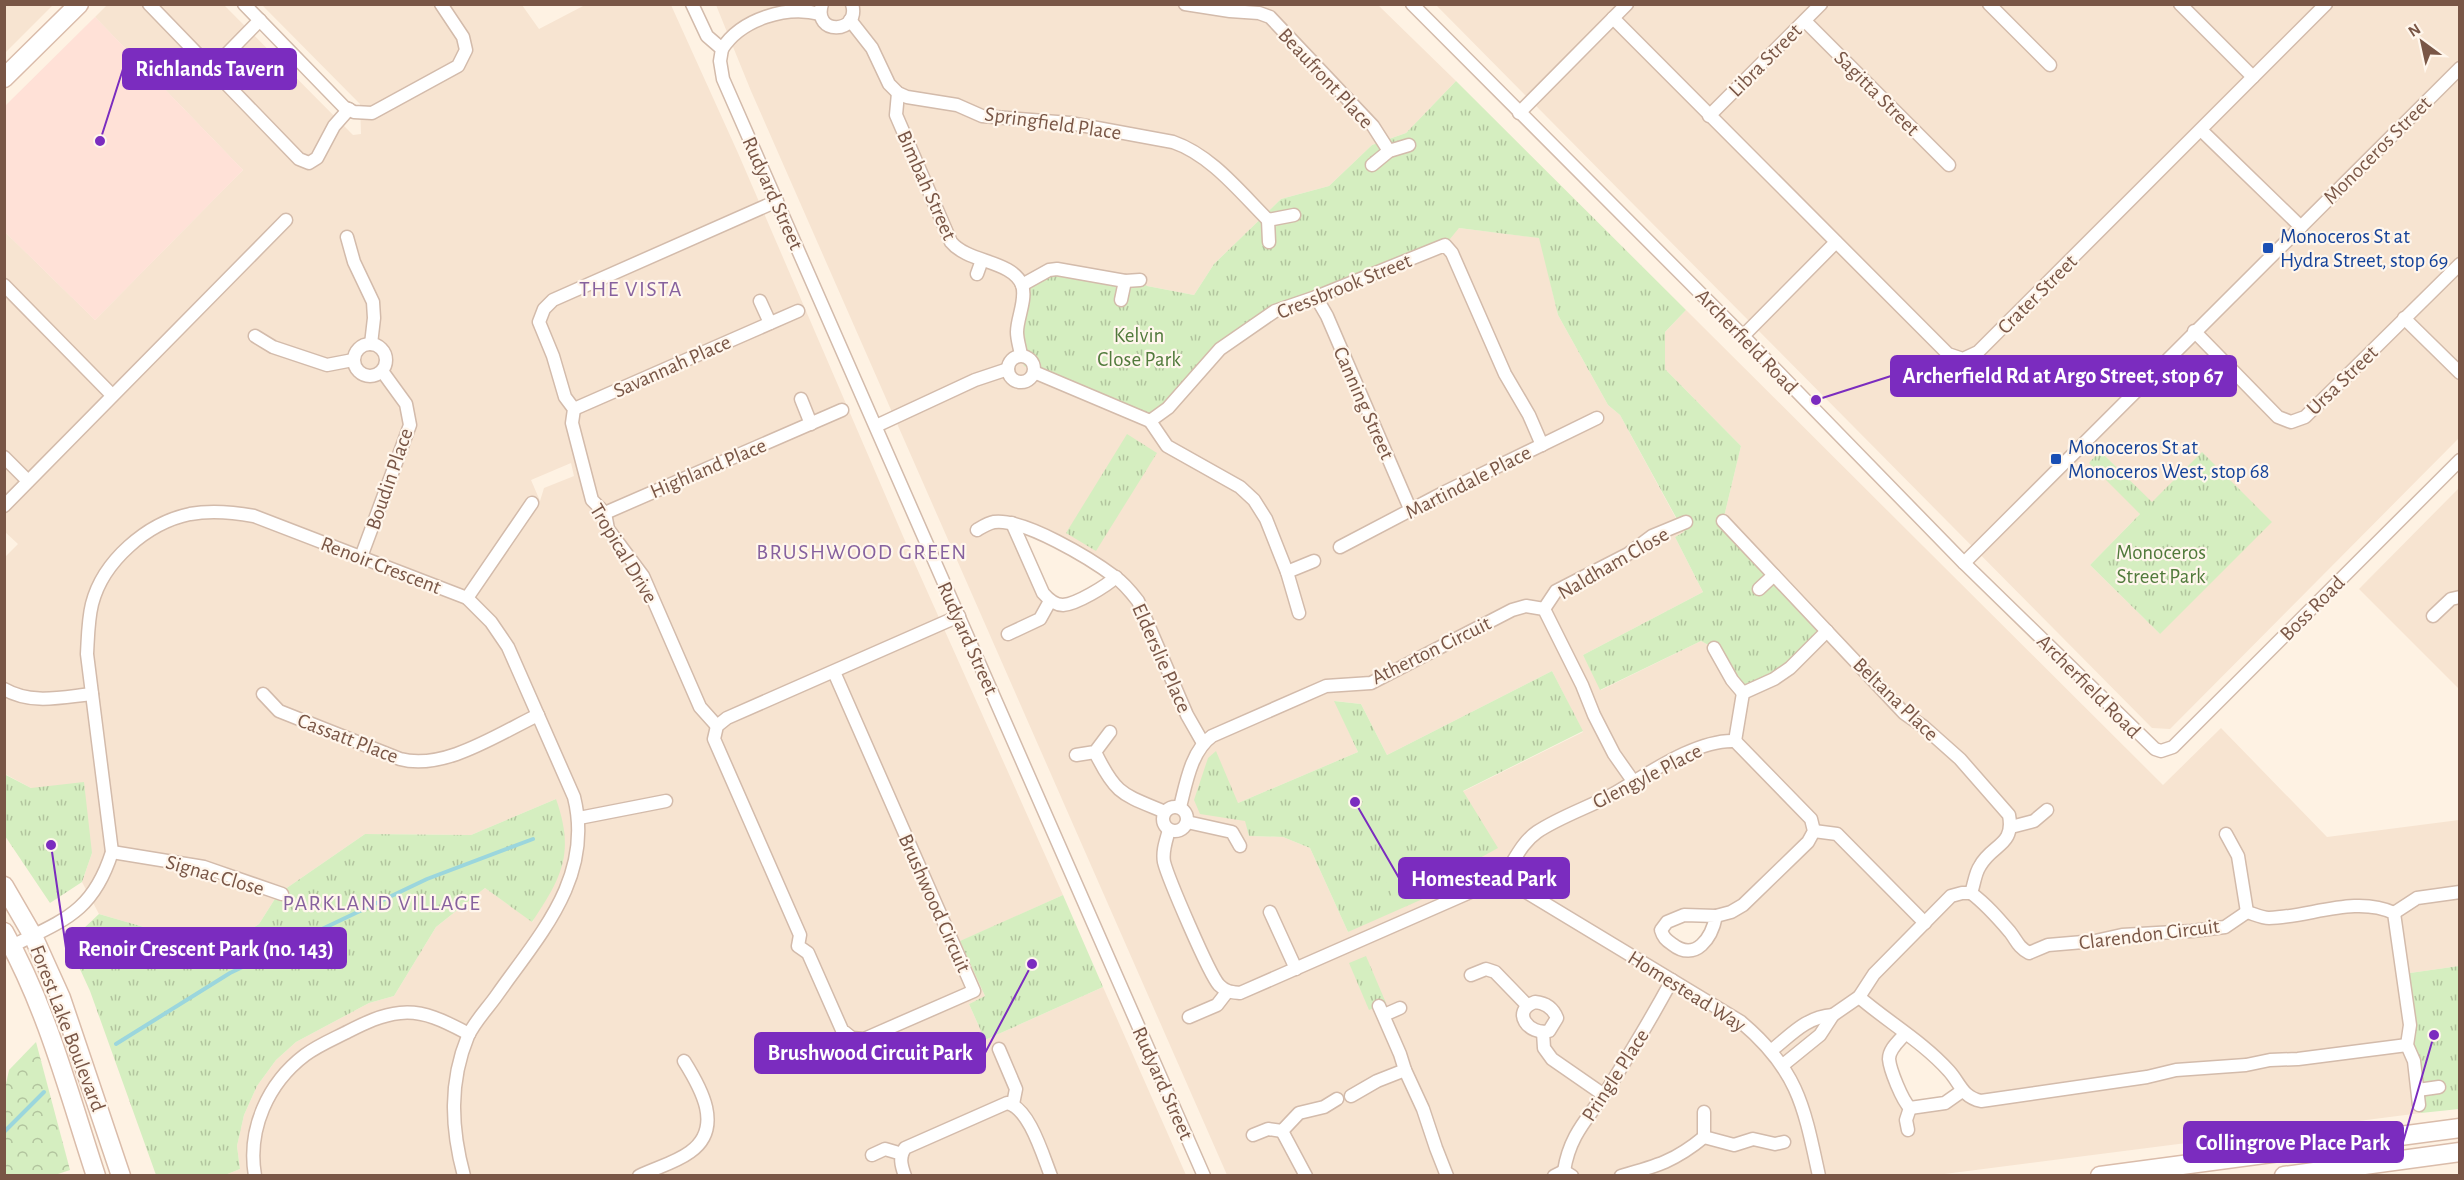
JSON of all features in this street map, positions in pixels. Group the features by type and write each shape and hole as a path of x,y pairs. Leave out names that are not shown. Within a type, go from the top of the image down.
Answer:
{"main road":[{"path":"4,78 79,4"},
{"name":"Forest Lake Boulevard","path":"4,886 33,936 61,998 122,1176"},
{"name":"Forest Lake Boulevard","path":"8,939 43,1014 96,1176"},
{"path":"2100,1176 2460,1128"},
{"path":"2284,1176 2460,1152"}],"street":[{"path":"149,4 299,159 309,163 317,158 334,126 349,109"},
{"path":"244,4 349,109 364,114 372,113 458,66 466,50 463,37 441,4"},
{"path":"692,4 707,36 722,49 738,30 778,9 821,9 827,25 833,28 846,25 850,20 853,15 852,4"},
{"name":"Beaufront Place","path":"1185,4 1230,12 1259,12 1270,17 1373,126 1389,151"},
{"name":"Archerfield Road","path":"1412,4 1519,114 1743,336 1964,563 2148,744 2161,751"},
{"path":"1519,114 1627,4"},
{"name":"Libra Street","path":"1709,116 1821,4"},
{"path":"1989,4 2050,65"},
{"path":"2180,4 2253,77"},
{"name":"Crater Street","path":"1613,18 1948,354 1963,359 1978,352 2326,4"},
{"path":"212,69 260,20"},
{"path":"850,20 873,48 889,84 898,93"},
{"name":"Sagitta Street","path":"1805,21 1949,165"},
{"name":"Rudyard Street","path":"722,49 720,61 723,79 1204,1176"},
{"name":"Monoceros Street","path":"1964,563 2460,68"},
{"name":"Springfield Place","path":"898,93 907,97 957,105 982,116 1070,123 1189,147 1203,157 1268,220"},
{"name":"Bimbah Street","path":"898,93 896,115 951,243 966,255 996,263 1022,285"},
{"path":"2201,129 2301,227"},
{"name":"Beaufront Place","path":"1372,165 1389,151 1409,145"},
{"name":"Tropical Drive","path":"717,726 700,707 643,576 608,529 605,513 592,500 572,423 574,409 565,397 554,356 539,322 544,309 553,300 777,201"},
{"path":"1269,242 1268,220 1294,215"},
{"path":"4,506 286,220"},
{"path":"347,237 354,262 373,302 374,318 371,344 359,347 353,360 357,371 367,376 382,371"},
{"path":"1743,336 1836,242"},
{"name":"Cressbrook Street","path":"1150,421 1168,408 1220,349 1275,311 1445,246 1452,253 1505,374 1529,415 1542,445"},
{"path":"977,274 982,260"},
{"name":"Ursa Street","path":"2194,331 2278,417 2291,422 2305,417 2460,264"},
{"path":"1021,356 1017,333 1023,296 1022,285 1049,270 1057,269 1125,281 1140,280"},
{"path":"1121,300 1125,281"},
{"path":"4,285 112,395"},
{"name":"Canning Street","path":"1316,297 1327,316 1411,511"},
{"path":"760,301 770,323"},
{"name":"Savannah Place","path":"574,409 798,311"},
{"path":"2404,318 2460,373"},
{"path":"255,336 273,347 327,365 353,360"},
{"name":"Boudin Place","path":"361,558 411,425 406,404 382,371 386,362 384,352 371,344"},
{"path":"1021,356 1033,362 1034,372 1028,380 1018,381 1012,377 1008,369 1012,359 1021,356"},
{"path":"876,426 975,380 1008,369"},
{"path":"1034,372 1150,421 1167,446 1240,487 1254,500 1266,519 1287,572 1299,613"},
{"path":"801,399 811,424"},
{"name":"Highland Place","path":"605,513 842,410"},
{"name":"Martindale Place","path":"1340,547 1597,418"},
{"path":"4,457 28,481"},
{"name":"Boss Road","path":"2161,751 2174,747 2460,460"},
{"path":"467,598 532,503"},
{"name":"Renoir Crescent","path":"8,939 33,936 65,920 88,902 105,874 112,852 87,654 88,628 93,602 103,578 120,555 132,544 169,522 190,514 226,511 254,516 467,598 491,622 508,647 574,797 579,818 572,876 561,902 469,1034 456,1078 453,1108 454,1133 464,1176"},
{"name":"Beltana Place","path":"1723,521 1904,713 1924,727 1960,759 2009,815 2011,827"},
{"name":"Elderslie Place","path":"977,530 993,522 1012,523 1026,527 1116,577 1138,601 1187,715 1203,743"},
{"name":"Naldham Close","path":"1544,609 1556,591 1628,554 1652,536 1686,522"},
{"path":"1008,634 1040,619 1050,601 1043,593 1012,523"},
{"path":"1287,572 1314,561"},
{"path":"1759,589 1774,575"},
{"name":"Elderslie Place","path":"1050,601 1064,605 1103,588 1116,577"},
{"path":"2433,616 2451,599 2460,597"},
{"name":"Atherton Circuit","path":"1203,743 1212,736 1326,686 1371,682 1512,610 1526,606 1544,609"},
{"path":"1544,609 1582,685 1594,716 1614,754 1633,781"},
{"path":"717,726 727,718 959,616"},
{"path":"1743,693 1774,679 1790,668 1827,631"},
{"path":"1714,648 1732,680 1743,693 1735,741 1811,819 1814,831 1808,842 1743,905 1731,912 1716,916"},
{"name":"Brushwood Circuit","path":"717,726 714,739 801,935 798,946 808,953 842,1030 852,1038 864,1039 974,991 834,672"},
{"path":"4,689 17,696 36,700 92,694"},
{"name":"Cassatt Place","path":"263,694 279,711 400,759 419,762 435,762 450,757 538,715"},
{"path":"1076,755 1095,752 1110,732"},
{"name":"Glengyle Place","path":"1509,868 1525,842 1538,832 1654,768 1720,740 1735,741"},
{"path":"1180,807 1195,758 1203,743"},
{"path":"1095,752 1107,777 1116,788 1128,796 1165,812"},
{"path":"579,818 666,801"},
{"path":"1172,807 1180,807 1186,813 1187,822 1180,830 1169,830 1163,822 1165,812 1172,807"},
{"path":"1784,1065 1820,1035 1833,1015 1859,997 1874,974 1951,896 1971,893 1980,865 2008,837 2011,827 2034,821 2047,810"},
{"path":"1187,822 1232,832 1240,846"},
{"path":"1169,830 1164,851 1165,863 1186,916 1218,984 1227,992 1240,993 1491,883"},
{"path":"1814,831 1837,834 1925,923"},
{"path":"2226,834 2238,856 2247,912"},
{"name":"Signac Close","path":"112,852 204,867 282,894"},
{"path":"1503,866 1509,868 1514,875 1513,884 1507,889 1498,890 1491,883 1490,874 1495,868 1503,866"},
{"name":"Homestead Way","path":"1513,884 1741,1022 1772,1050 1784,1065 1806,1114 1820,1176"},
{"path":"2420,1105 2414,1061 2407,1045 2410,1025 2394,913 2417,898 2460,892"},
{"name":"Clarendon Circuit","path":"1971,893 2012,934 2018,947 2029,953 2048,945 2094,941 2122,935 2225,927 2247,912 2267,918 2352,907 2381,907 2394,913"},
{"path":"1269,912 1296,969"},
{"path":"1471,975 1486,969 1495,972 1527,1005"},
{"name":"Pringle Place","path":"1563,1174 1573,1137 1604,1095 1647,1026 1672,980"},
{"path":"1189,1017 1217,1005 1227,992"},
{"path":"1859,997 1905,1035 1926,1049 1950,1072 1970,1099 1981,1101 2147,1077 2176,1070 2246,1065 2270,1060 2298,1059 2407,1045"},
{"path":"1535,1002 1542,1003 1553,1010 1557,1018 1554,1025 1543,1032 1529,1027 1524,1019 1523,1011 1527,1005 1535,1002"},
{"path":"1400,1008 1382,1011 1405,1070 1424,1109 1447,1176"},
{"path":"255,1176 254,1140 261,1112 275,1086 305,1055 377,1017 402,1012 424,1014 447,1022 469,1034"},
{"path":"1772,1050 1808,1021 1833,1015"},
{"path":"1543,1032 1544,1048 1552,1059 1604,1095"},
{"path":"1905,1035 1893,1047 1890,1059 1903,1101 1910,1108"},
{"path":"999,1049 1016,1089 1013,1104"},
{"path":"639,1176 693,1151 702,1140 707,1128 708,1117 700,1085 684,1061"},
{"path":"1351,1096 1377,1081 1405,1070"},
{"path":"2418,1090 2439,1087"},
{"path":"1910,1108 1945,1103 1962,1091"},
{"path":"1282,1131 1299,1113 1324,1107 1337,1099"},
{"path":"905,1176 901,1162 905,1148 1001,1104 1013,1104 1023,1113 1051,1176"},
{"path":"1908,1130 1906,1120 1910,1108"},
{"path":"1621,1176 1665,1163 1685,1153 1704,1137 1704,1112"},
{"path":"1253,1135 1268,1129 1282,1131"},
{"path":"1282,1131 1306,1176"},
{"path":"1704,1137 1734,1144 1753,1139 1775,1144 1784,1142"},
{"path":"872,1155 885,1149 902,1154"}],"shaded area":[{"path":"5,4 53,5 5,53"},
{"path":"821,4 1378,5 1456,81 1406,133 1372,145 1329,186 1281,199 1214,264 1194,295 1147,286 1220,349 1275,311 1459,228 1540,238 1558,315 1608,405 1620,415 1684,533 1675,537 1703,592 1583,655 1601,690 1701,641 1714,648 1723,521 1741,446 1665,369 1665,332 1686,310 2163,785 2221,728 2327,837 2459,820 2459,966 2403,974 2421,1113 1929,1176 1227,1175 751,91 716,5 779,5 777,12 820,14","holes":["1013,523 1116,578 1064,605 1043,593","1552,671 1583,732 1462,792 1497,848 1348,932 1310,848 1283,837 1249,836 1246,821 1238,803 1358,752 1335,701 1361,704 1387,755","1716,916 1693,950 1663,937 1667,922","1905,1035 1962,1091 1910,1108 1890,1059"]},
{"path":"107,5 224,5 353,135 361,134 360,104 262,5 522,5 539,29 585,5 671,5 738,153 915,564 1063,895 961,941 985,996 969,1004 985,1040 1103,987 1186,1175 225,1175 240,1169 237,1146 244,1115 257,1086 276,1060 296,1042 369,1003 394,996 436,927 485,888 533,922 556,799 471,835 365,834 278,894 259,924 234,940 185,939 99,914 82,882 92,853 31,788 5,774 5,557 18,544 4,531 4,231 95,320 243,170 95,17","holes":["571,463 574,476 544,488 540,501 531,480"]},
{"path":"1436,5 2459,5 2459,438 2170,729 2152,728","holes":["2101,452 2152,503 2160,634 2090,565 2140,514"]},
{"path":"95,17 243,170 95,320 4,231 5,106"},
{"path":"2459,488 2459,689 2359,589"}],"green space":[{"name":"Kelvin Close Park","path":"1456,81 1686,310 1665,332 1665,369 1741,446 1723,521 1827,631 1790,668 1743,693 1714,648 1701,641 1600,690 1583,655 1703,592 1675,537 1684,532 1620,415 1608,405 1558,315 1539,238 1459,228 1445,245 1294,304 1220,349 1150,421 1024,366 1021,355 1022,285 1049,270 1140,280 1147,286 1194,295 1214,264 1281,199 1329,186 1372,145 1406,133"},
{"path":"1127,434 1157,453 1096,551 1066,533"},
{"name":"Monoceros Street Park","path":"2100,451 2152,502 2202,452 2272,522 2160,634 2090,565 2140,514 2089,463"},
{"path":"1552,671 1583,731 1463,791 1498,848 1480,858 1477,875 1348,932 1310,848 1283,837 1249,836 1245,821 1200,814 1194,800 1208,758 1216,751 1238,803 1358,752 1334,701 1361,704 1387,755"},
{"path":"4,774 31,788 84,782 92,853 82,882 50,903 5,836"},
{"path":"556,799 562,818 565,850 558,878 532,922 485,888 436,927 394,996 369,1003 296,1042 276,1060 257,1086 244,1115 237,1146 240,1169 225,1175 156,1175 90,991 68,943 99,914 185,939 234,940 259,924 278,894 365,834 471,835"},
{"path":"1402,841 1425,892 1396,905 1374,854"},
{"path":"1063,895 1103,987 985,1040 969,1004 985,996 960,941"},
{"path":"1366,956 1386,1003 1369,1010 1349,963"},
{"path":"2459,966 2459,1109 2421,1113 2403,974"},
{"path":"36,1042 70,1170 55,1175 5,1175 4,1093 9,1070"}],"waterway":[{"path":"116,1044 230,973 427,879 533,839"},
{"path":"4,1132 44,1092"}],"place":[{"name":"Richlands Tavern","path":"100,141"},
{"name":"Monoceros St at Hydra Street, stop 69","path":"2268,248"},
{"name":"Archerfield Rd at Argo Street, stop 67","path":"1816,400"},
{"name":"Monoceros St at Monoceros West, stop 68","path":"2056,459"},
{"name":"Homestead Park","path":"1355,802"},
{"name":"Renoir Crescent Park (no. 143)","path":"51,845"},
{"name":"Brushwood Circuit Park","path":"1032,964"},
{"name":"Collingrove Place Park","path":"2434,1035"}],"district":[{"name":"THE VISTA","path":"631,288"},
{"name":"BRUSHWOOD GREEN","path":"862,551"},
{"name":"PARKLAND VILLAGE","path":"382,902"}]}
